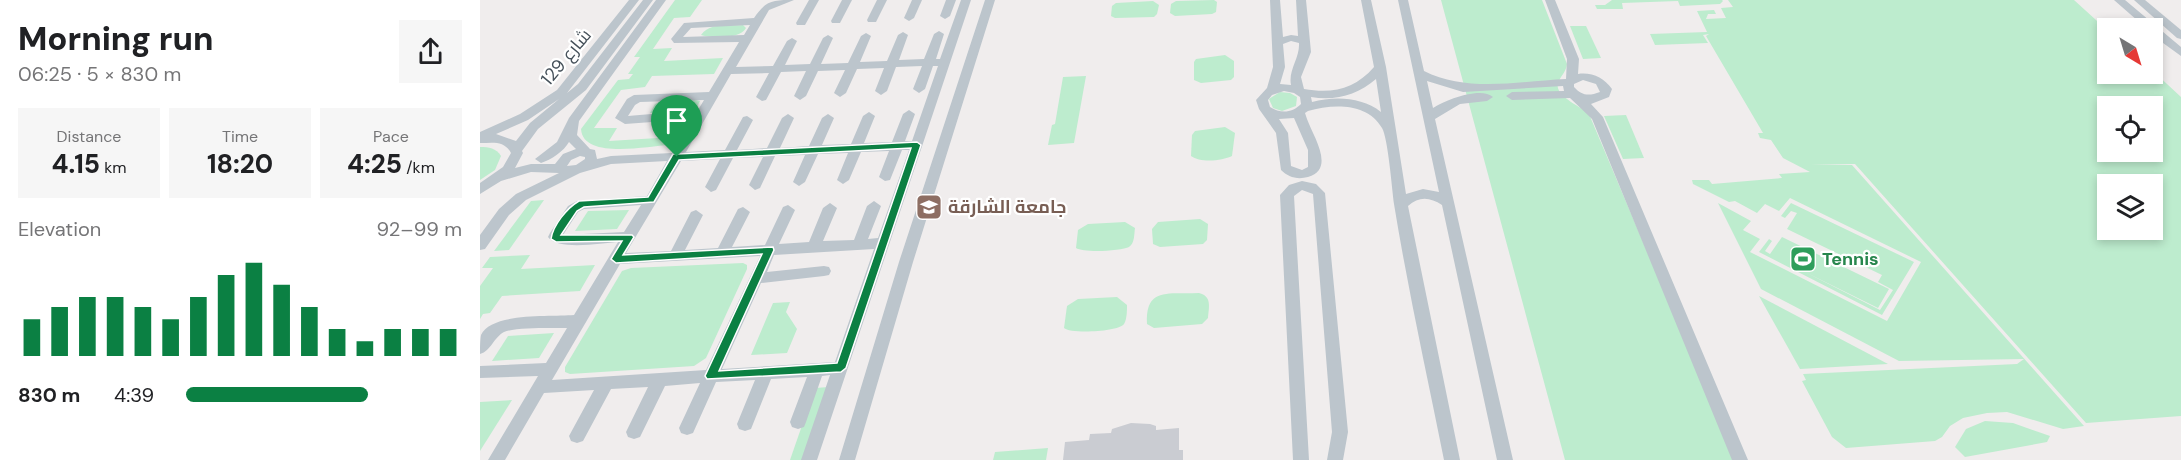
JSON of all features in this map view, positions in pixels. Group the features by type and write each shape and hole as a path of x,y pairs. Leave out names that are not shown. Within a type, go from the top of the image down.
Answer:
{"street":[{"name":"شارع 129","path":"480,138 524,117 561,93 634,0"},
{"name":"شارع 129","path":"498,178 514,161 517,151 534,126 582,87 648,0"},
{"path":"538,163 561,145 573,120 661,0"},
{"path":"496,460 757,21 769,5 789,0"},
{"path":"801,23 814,0"},
{"path":"836,21 847,0"},
{"path":"872,20 882,0"},
{"path":"909,18 917,0"},
{"path":"945,16 951,0"},
{"path":"809,460 966,0"},
{"path":"847,460 906,262 990,0"},
{"path":"1275,0 1278,70 1272,90 1262,100 1263,106 1279,126 1282,134 1285,167 1293,174 1300,175 1313,170 1317,161 1312,144 1302,128 1302,110 1307,99 1300,91 1295,77 1304,58 1305,41 1301,0"},
{"path":"1366,0 1380,67 1401,205 1452,460"},
{"path":"1403,0 1505,460"},
{"path":"1550,0 1573,59 1573,88 1597,117 1740,460"},
{"path":"2119,0 2139,18"},
{"path":"2139,0 2181,36"},
{"path":"747,38 688,44 676,39 686,26 706,20 757,21"},
{"path":"1276,27 1293,29 1304,25"},
{"path":"919,89 939,34"},
{"path":"881,91 903,35"},
{"path":"840,93 866,36"},
{"path":"800,96 828,38"},
{"path":"1277,42 1291,38 1305,41"},
{"path":"2163,38 2181,53"},
{"path":"762,97 792,41"},
{"path":"1573,59 1606,89 1597,117"},
{"path":"728,71 945,62"},
{"path":"1268,112 1283,116 1343,98 1368,82 1380,67"},
{"path":"1418,72 1449,86 1476,93 1573,88 1591,100 1602,97"},
{"path":"1573,88 1582,76 1594,78"},
{"path":"1272,90 1288,87 1343,98 1370,109 1382,118 1389,128"},
{"path":"702,114 668,120 637,122 621,118 633,100 656,93 686,92 713,96"},
{"path":"637,122 656,93"},
{"path":"1429,118 1448,104 1476,93"},
{"path":"885,177 909,114"},
{"path":"843,180 869,116"},
{"path":"755,184 788,118"},
{"path":"799,182 828,118"},
{"path":"711,187 747,120"},
{"path":"570,130 571,160"},
{"path":"480,138 502,139 512,143 517,151 538,163"},
{"path":"481,189 498,178 538,163 917,145"},
{"path":"571,160 581,168"},
{"path":"521,197 571,160 591,160 581,168"},
{"path":"581,168 611,160"},
{"path":"480,245 504,212 537,181 538,163"},
{"path":"1301,460 1287,195 1295,186 1302,185 1310,186 1319,193 1340,432 1335,460"},
{"path":"1401,205 1407,198 1423,194 1440,197 1448,203"},
{"path":"629,237 560,240 555,237 573,209 582,204 651,200"},
{"path":"859,245 874,206"},
{"path":"814,247 830,208"},
{"path":"687,428 788,210"},
{"path":"722,253 743,212"},
{"path":"675,256 696,215"},
{"path":"616,259 883,243"},
{"path":"756,278 825,271"},
{"path":"480,348 491,333 504,325 579,321"},
{"path":"540,387 841,368"},
{"path":"480,372 550,369"},
{"path":"798,422 817,369"},
{"path":"745,424 766,372"},
{"path":"634,432 660,379"},
{"path":"577,436 606,383"}],"green space":[{"path":"675,0 702,0 690,17 674,18 653,49 672,48 664,61 723,58 714,74 652,76 645,87 621,90 594,128 617,128 609,141 674,137 669,145 618,149 593,145 584,139 581,129 618,80 629,79 633,74 628,74 640,57 634,57"},
{"path":"1214,0 1217,2 1216,12 1212,14 1175,16 1170,13 1171,4 1176,1"},
{"path":"1441,0 1542,0 1567,64 1559,81 1559,91 1589,114 1735,460 1565,460"},
{"path":"1612,0 1723,1 1720,4 1680,6 1678,1 1622,3 1623,9 1597,9 1595,5 1605,5"},
{"path":"1728,0 2074,0 2097,21 2097,84 2163,84 2163,80 2181,97 2181,416 2086,423 1855,164 1811,164 1852,165 2084,426 2063,429 2007,412 1963,418 1950,426 1942,437 1935,441 1846,448 1832,437 1802,381 1806,380 1803,374 2017,364 2024,359 1899,361 1761,289 1718,203 1751,221 1743,230 1760,239 1750,252 1887,321 1921,262 1790,198 1779,211 1765,204 1757,213 1735,201 1729,202 1693,184 1692,180 1709,180 1712,184 1782,178 1779,174 1810,172 1783,158 1771,140 1760,138 1758,133 1763,133 1706,36 1709,34 1703,35 1708,43 1655,45 1650,34 1707,32 1697,11 1714,10 1716,14 1708,14 1706,19 1726,18 1721,8 1733,7"},
{"path":"1153,1 1159,5 1154,17 1115,18 1111,16 1112,6 1116,3"},
{"path":"743,25 746,28 738,35 718,37 701,35 714,26"},
{"path":"1570,26 1586,26 1601,58 1583,59"},
{"path":"1225,55 1234,61 1234,77 1231,80 1201,83 1194,80 1196,59"},
{"path":"1086,76 1074,143 1048,145 1052,125 1055,124 1063,77"},
{"path":"1280,92 1290,93 1297,97 1296,106 1282,111 1273,108 1269,99"},
{"path":"664,100 700,101 696,109 692,111 650,113 655,104"},
{"path":"1626,115 1644,158 1623,159 1604,116"},
{"path":"1225,127 1235,133 1232,156 1223,159 1200,160 1191,156 1192,135 1195,131"},
{"path":"480,147 492,148 501,156 495,170 480,180"},
{"path":"544,200 509,250 494,251 531,201"},
{"path":"1791,203 1914,262 1882,315 1759,252 1769,239 1772,241 1765,251 1770,254 1782,237 1889,289 1878,308 1805,272 1880,310 1893,290 1878,282 1882,275 1787,229 1797,213 1791,211 1785,218 1781,216"},
{"path":"629,210 617,229 575,231 588,211"},
{"path":"1200,219 1208,224 1207,240 1203,244 1160,247 1153,244 1152,229 1158,222"},
{"path":"1125,222 1135,228 1133,241 1129,247 1103,251 1086,251 1076,248 1078,230 1088,224"},
{"path":"530,255 521,269 595,265 580,291 502,296 490,313 483,314 480,319 480,286 493,268 482,268 490,257"},
{"path":"743,263 747,265 747,269 706,358 694,366 570,374 565,372 565,367 622,271 631,268"},
{"path":"1169,294 1203,294 1209,302 1208,318 1202,324 1154,328 1147,324 1147,312 1150,303 1155,298"},
{"path":"1759,296 1888,364 1800,369"},
{"path":"1117,297 1127,305 1125,322 1120,327 1084,331 1064,328 1067,306 1078,299"},
{"path":"790,302 786,312 797,329 787,353 751,355 773,303"},
{"path":"554,333 539,358 492,361 508,336"},
{"path":"829,387 804,460 790,460 815,388"},
{"path":"512,400 480,451 480,402"},
{"path":"1985,421 2013,423 2050,436 2047,442 1965,457 1955,447 1966,429"},
{"path":"1048,448 1046,460 993,460 995,452"}],"building":[{"path":"1131,423 1150,424 1156,426 1156,430 1179,428 1179,450 1183,450 1183,460 1063,460 1065,442 1089,440 1090,434 1111,433 1112,429"}],"place":[{"name":"جامعة الشارقة","path":"929,207"},
{"name":"Tennis","path":"1803,259"}],"route":[{"path":"917,145 841,368 711,376 769,250 616,259 629,237 556,239 556,235 573,209 585,202 651,200 677,157 917,145"}]}
